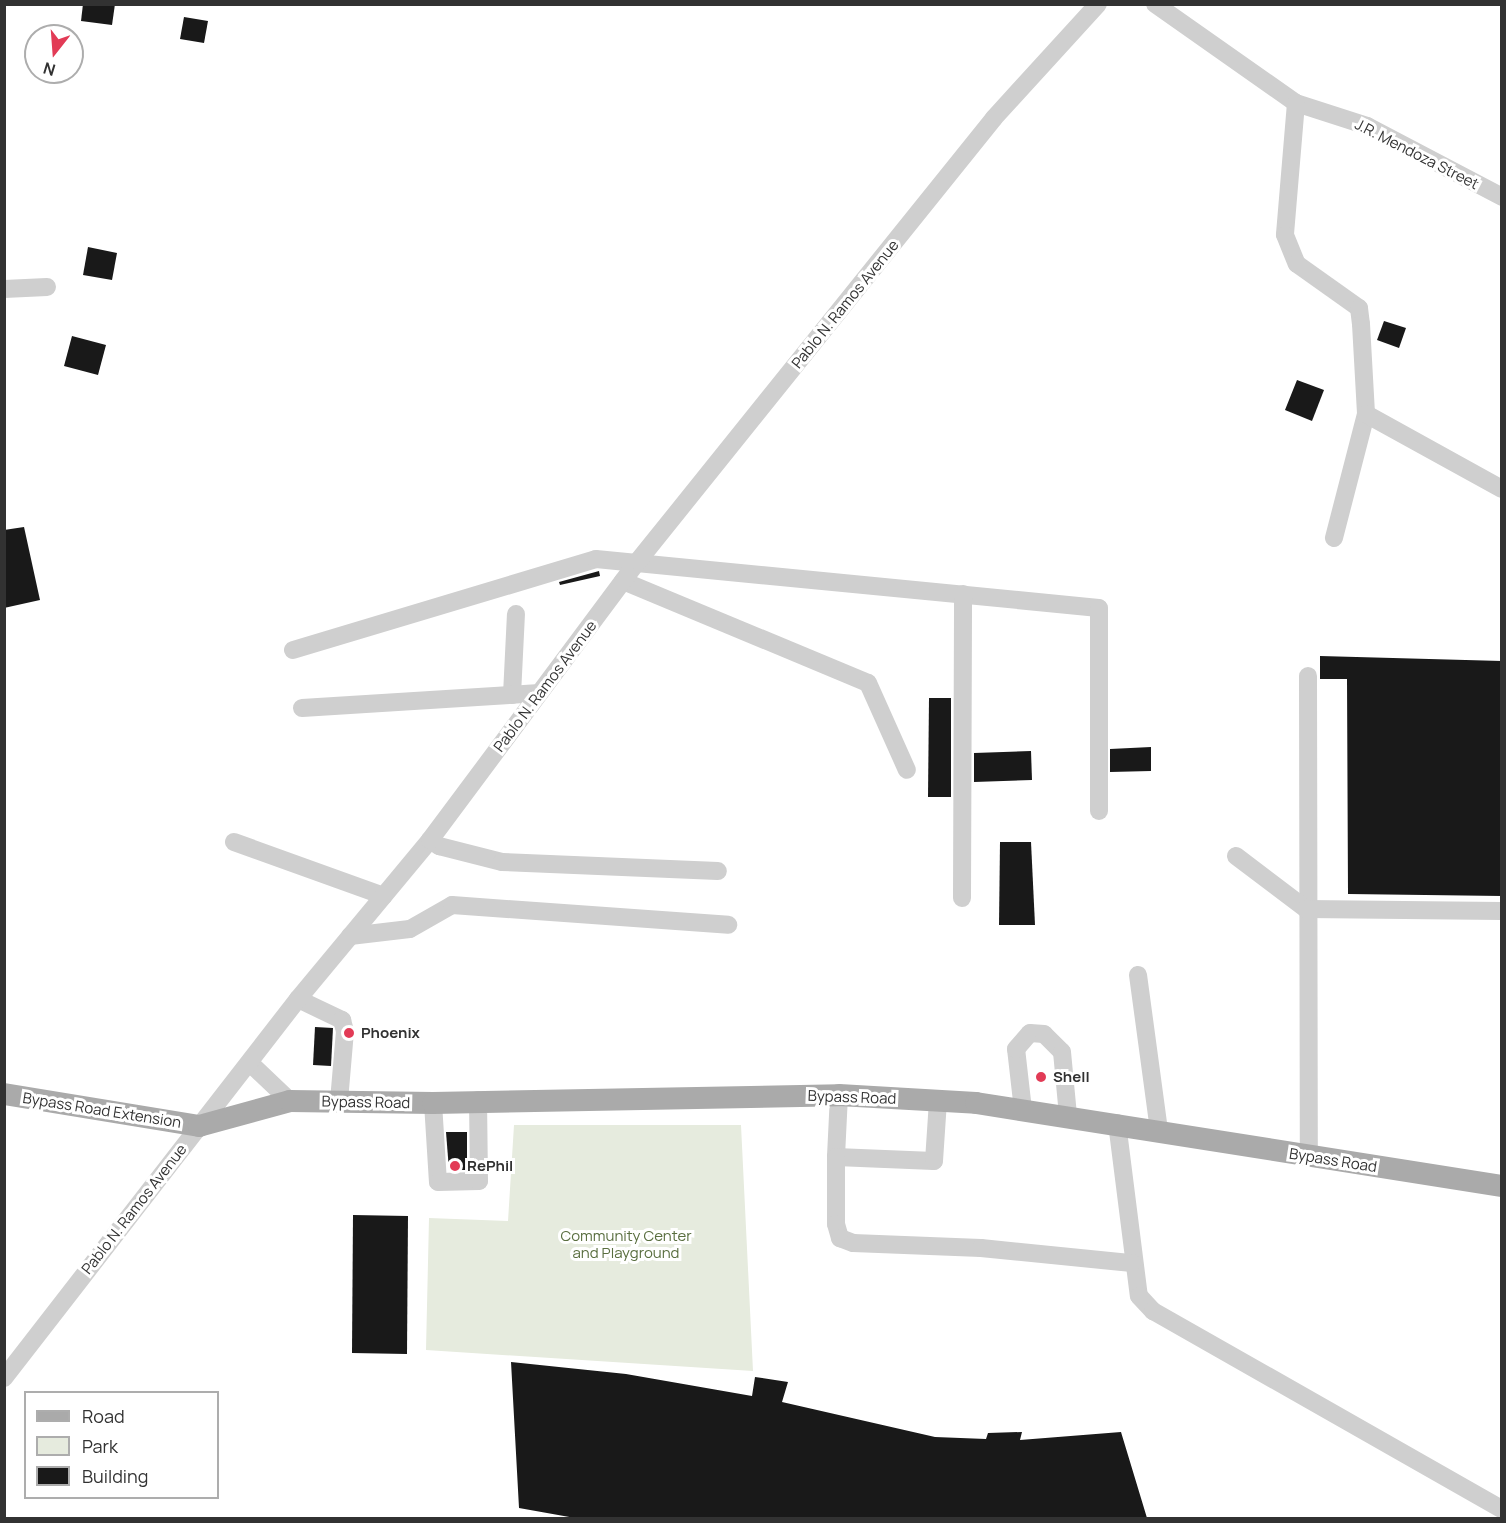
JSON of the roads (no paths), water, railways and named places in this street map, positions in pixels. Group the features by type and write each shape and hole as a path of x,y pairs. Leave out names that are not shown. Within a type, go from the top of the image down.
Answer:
{"main road":[{"name":"Bypass Road Extension","path":"4,1094 199,1126"},
{"name":"Bypass Road","path":"199,1126 290,1101 433,1103 478,1100 839,1095 938,1101 1068,1116 1309,1157 1502,1186"}],"street":[{"name":"Pablo N. Ramos Avenue","path":"4,1378 199,1126 251,1064 298,999 430,840 638,561 994,118 1098,4"},
{"name":"J.R. Mendoza Street","path":"1155,4 1296,103 1367,126 1502,197"},
{"path":"1296,103 1285,235 1297,264 1359,308 1366,414 1334,538"},
{"path":"4,289 47,287"},
{"path":"1366,414 1502,489"},
{"path":"293,650 596,559 638,561 1099,608 1099,811"},
{"path":"623,581 868,683 907,770"},
{"path":"962,898 963,594"},
{"path":"512,695 516,614"},
{"path":"1308,676 1306,909 1309,1157"},
{"path":"302,708 540,693"},
{"path":"430,840 439,846 502,862 718,871"},
{"path":"234,842 384,896"},
{"path":"1236,856 1306,909 1502,911"},
{"path":"350,936 410,929 452,905 728,925"},
{"path":"1138,975 1159,1131"},
{"path":"298,999 342,1020 345,1031 339,1101"},
{"path":"1023,1110 1016,1049 1030,1033 1044,1034 1062,1052 1068,1116"},
{"path":"251,1064 290,1101"},
{"path":"839,1095 836,1224 840,1238 853,1243 981,1248 1132,1263"},
{"path":"433,1103 438,1182 479,1181 478,1100"},
{"path":"836,1157 934,1161 938,1101"},
{"path":"1117,1123 1132,1263 1139,1296 1153,1311 1502,1509"}],"place":[{"name":"Phoenix","path":"349,1033"},
{"name":"Shell","path":"1041,1077"},
{"name":"RePhil","path":"455,1166"}],"park label":[{"name":"Community Center and Playground","path":"626,1244"}]}
